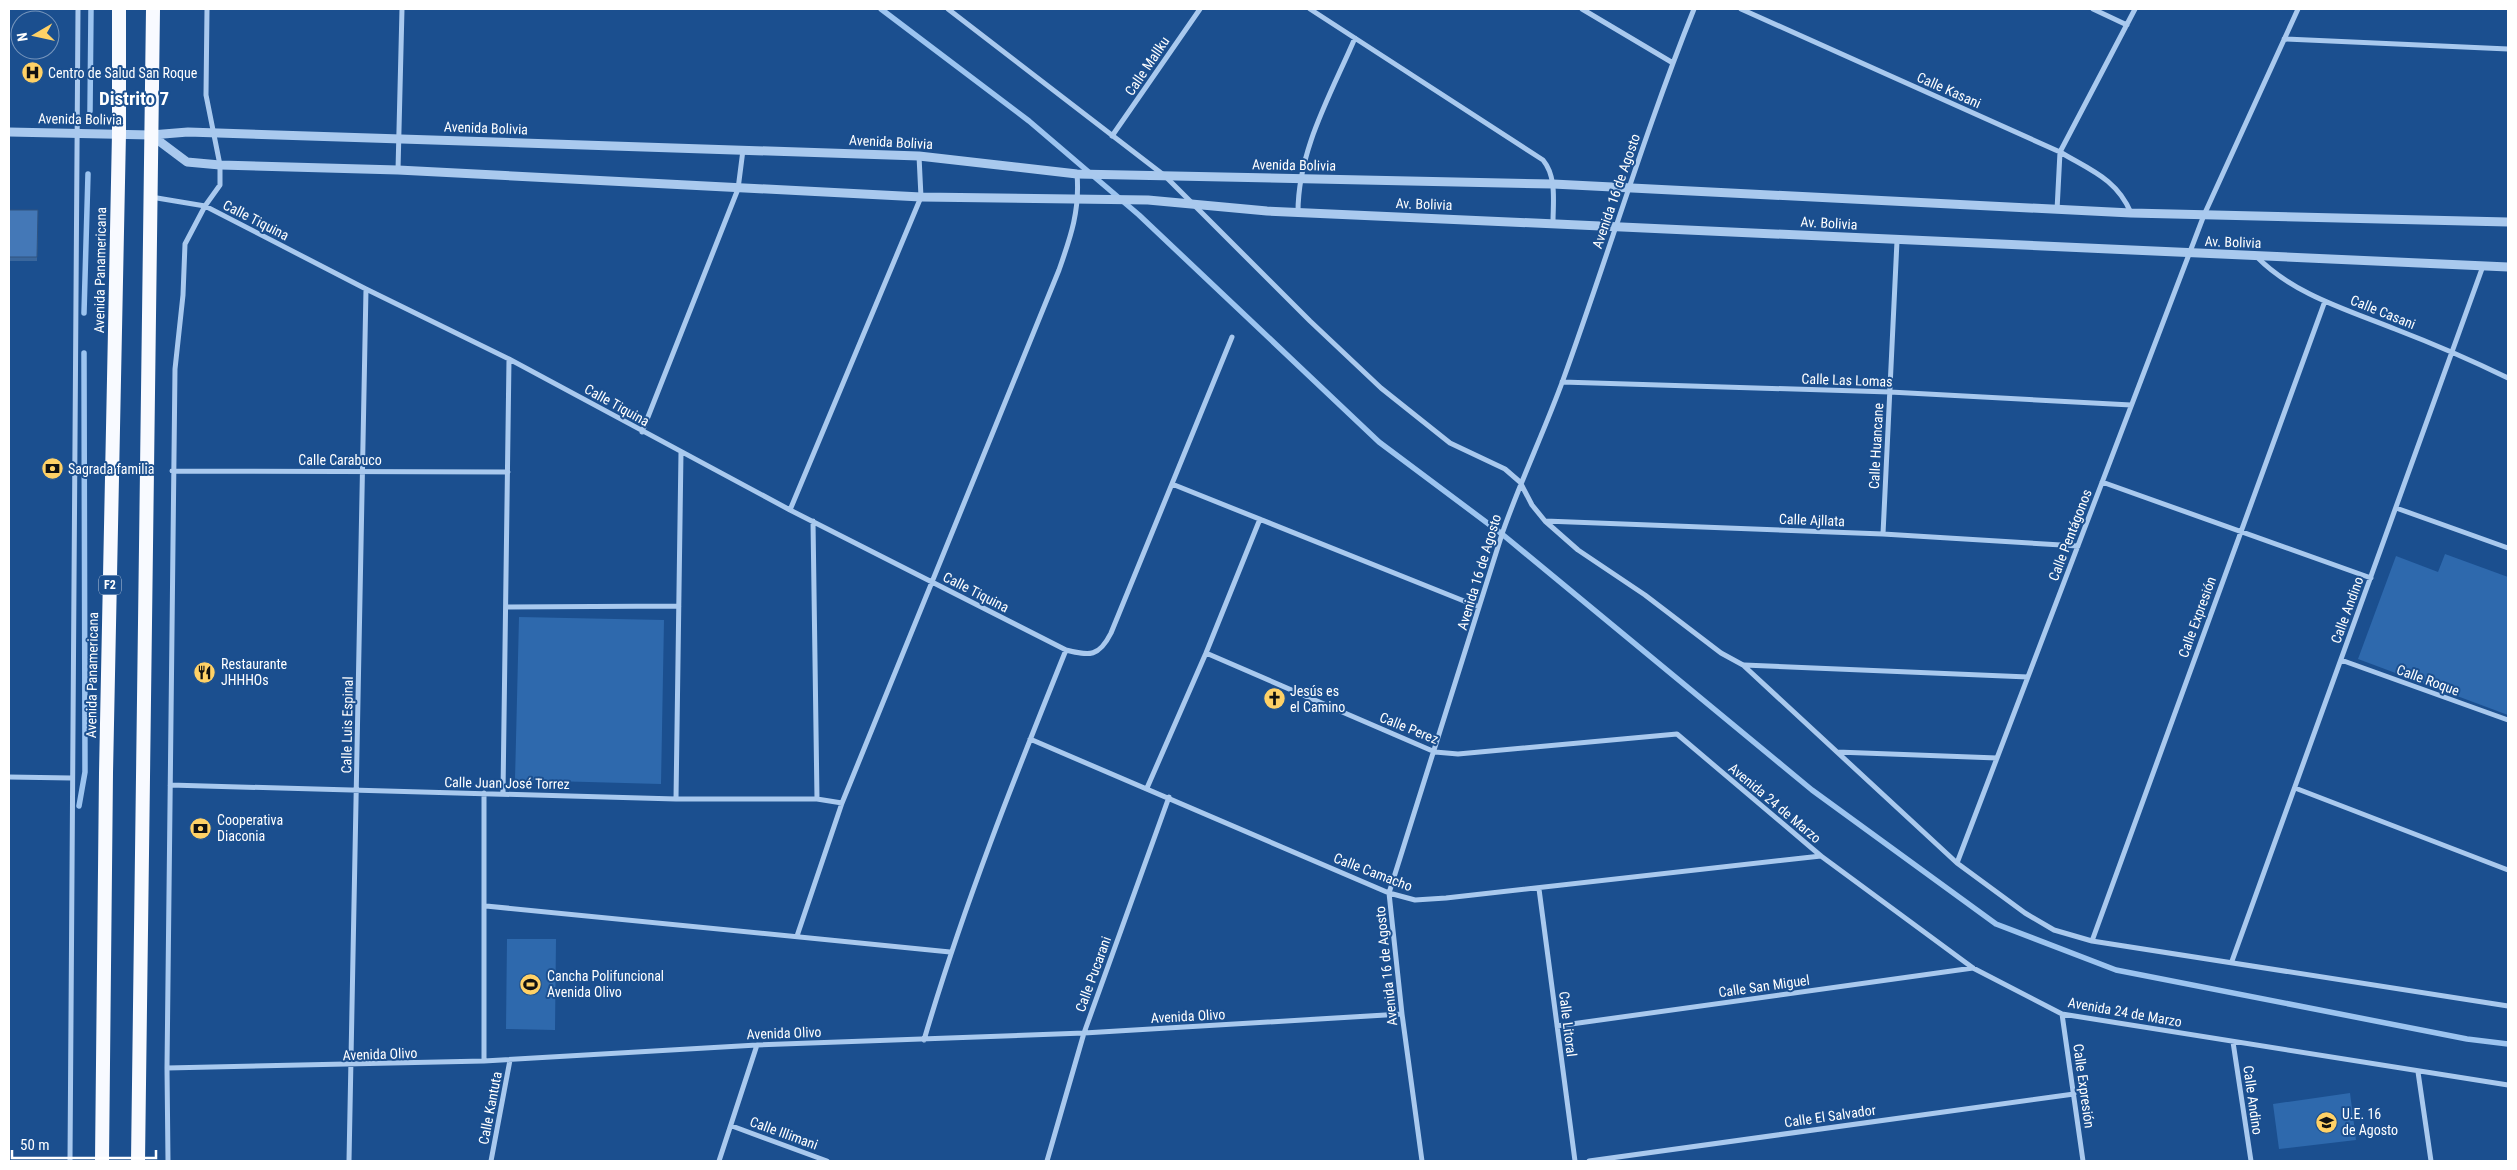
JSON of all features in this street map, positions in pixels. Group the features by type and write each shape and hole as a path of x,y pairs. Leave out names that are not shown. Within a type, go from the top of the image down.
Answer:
{"highway":[{"name":"Avenida Panamericana","path":"102,1161 106,763 120,133 119,9"},
{"path":"138,1161 153,9"}],"street":[{"path":"70,1161 75,134 78,9"},
{"path":"168,1161 167,1068 172,471 175,369 183,295 185,244 205,206 220,184 220,165 206,95 207,9"},
{"path":"398,170 402,9"},
{"path":"948,9 1165,176 1310,322 1381,388 1450,443 1505,470 1520,482 1532,505 1545,521 1578,550 1645,595 1721,653 1743,665 1957,862 2025,913 2054,930 2092,941 2232,961 2508,1006"},
{"name":"Calle Mallku","path":"1112,136 1200,9"},
{"path":"1310,9 1544,160 1550,168 1553,184 1553,223"},
{"path":"1582,9 1672,63"},
{"name":"Avenida 16 de Agosto","path":"1422,1161 1402,1014 1389,894 1520,482 1562,382 1672,63 1694,9"},
{"name":"Calle Kasani","path":"1741,9 2060,152 2106,179 2119,190 2131,213"},
{"path":"2093,9 2127,25"},
{"path":"2057,210 2060,152 2135,9"},
{"name":"Calle Pentágonos","path":"1957,862 2188,254 2298,9"},
{"path":"1298,212 1300,179 1310,142 1355,38"},
{"path":"2284,39 2508,50"},
{"name":"Avenida Bolivia","path":"9,132 151,135 214,132 918,156 1077,174 1553,184 1628,189"},
{"path":"151,135 188,162 220,165 398,170 920,197"},
{"path":"642,432 738,189 743,150"},
{"path":"790,510 920,197 918,156"},
{"path":"797,936 842,803 1059,270 1072,233 1079,199 1077,174"},
{"name":"Av. Bolivia","path":"1628,189 2131,213 2508,222"},
{"name":"Calle Tiquina","path":"150,197 205,206 366,289 510,359 642,432 933,583 1066,650 1091,654 1098,652 1105,645 1232,336"},
{"name":"Av. Bolivia","path":"920,197 1148,200 1267,211 2508,267"},
{"name":"Calle Huancane","path":"1883,534 1897,240"},
{"name":"Calle Casani","path":"2257,257 2274,274 2325,301 2452,352 2508,378"},
{"name":"Calle Andino","path":"2232,961 2483,266"},
{"name":"Calle Luis Espinal","path":"349,1161 349,1066 357,791 361,471 366,289"},
{"name":"Calle Expresión","path":"2092,941 2325,301"},
{"path":"503,793 510,359"},
{"name":"Calle Las Lomas","path":"1562,382 1890,392 2131,406"},
{"path":"676,799 681,452"},
{"name":"Calle Carabuco","path":"172,471 508,472"},
{"path":"2102,482 2371,578"},
{"path":"1172,484 1480,607"},
{"path":"2396,508 2508,548"},
{"path":"1147,788 1206,653 1260,519"},
{"path":"813,521 817,800"},
{"name":"Calle Ajllata","path":"1545,521 1883,534 2078,546"},
{"path":"506,607 678,606"},
{"path":"924,1040 950,952 993,833 1066,650"},
{"name":"Calle Perez","path":"1206,653 1435,752 1458,754 1677,734"},
{"name":"Calle Roque","path":"2341,660 2508,720"},
{"path":"1743,665 2028,677"},
{"name":"Avenida 24 de Marzo","path":"1677,734 1821,856 1973,968 2062,1014 2508,1085"},
{"name":"Calle Camacho","path":"1030,739 1389,894 1415,900 1539,889 1821,856"},
{"path":"1836,752 1997,758"},
{"path":"9,777 71,778"},
{"name":"Calle Juan José Torrez","path":"170,785 676,799 817,800 842,803"},
{"path":"2296,788 2508,870"},
{"path":"484,793 486,906 484,1061"},
{"name":"Calle Pucarani","path":"1046,1161 1084,1033 1169,798"},
{"name":"Calle Litoral","path":"1539,889 1575,1161"},
{"path":"486,906 950,952"},
{"name":"Calle San Miguel","path":"1558,1026 1973,968"},
{"name":"Avenida Olivo","path":"167,1068 349,1066 510,1060 757,1044 924,1040 1084,1033 1402,1014"},
{"name":"Calle Expresión","path":"2062,1014 2083,1161"},
{"name":"Calle Andino","path":"2233,1042 2251,1161"},
{"path":"719,1161 732,1126 757,1044"},
{"name":"Calle Kantuta","path":"491,1161 510,1060"},
{"path":"2418,1072 2431,1161"},
{"name":"Calle El Salvador","path":"1589,1161 2074,1094"},
{"name":"Calle Illimani","path":"732,1126 827,1161"}],"shaded area":[{"path":"2445,554 2508,577 2508,715 2358,659 2396,556 2438,572"},
{"path":"519,617 664,620 661,784 515,780"},
{"name":"Cancha Polifuncional Avenida Olivo","path":"507,939 556,939 555,1030 506,1029"},
{"path":"2350,1093 2356,1140 2279,1149 2273,1104"}],"building":[{"path":"9,210 38,210 37,257 9,257"}],"waterway":[{"path":"90,111 91,9"},
{"path":"881,9 1029,121 1139,215 1379,442 1502,534 1812,790 1996,924 2116,970 2467,1039 2508,1044"},
{"path":"84,313 88,174"},
{"path":"79,806 85,772 84,353"}],"place":[{"name":"Centro de Salud San Roque","path":"32,73"},
{"name":"Sagrada familia","path":"52,469"},
{"name":"Restaurante JHHHOs","path":"205,672"},
{"name":"Jesús es el Camino","path":"1274,699"},
{"name":"Cooperativa Diaconia","path":"201,828"},
{"name":"Cancha Polifuncional Avenida Olivo","path":"531,984"},
{"name":"U.E. 16 de Agosto","path":"2326,1122"}],"district":[{"name":"Distrito 7","path":"134,98"}]}
